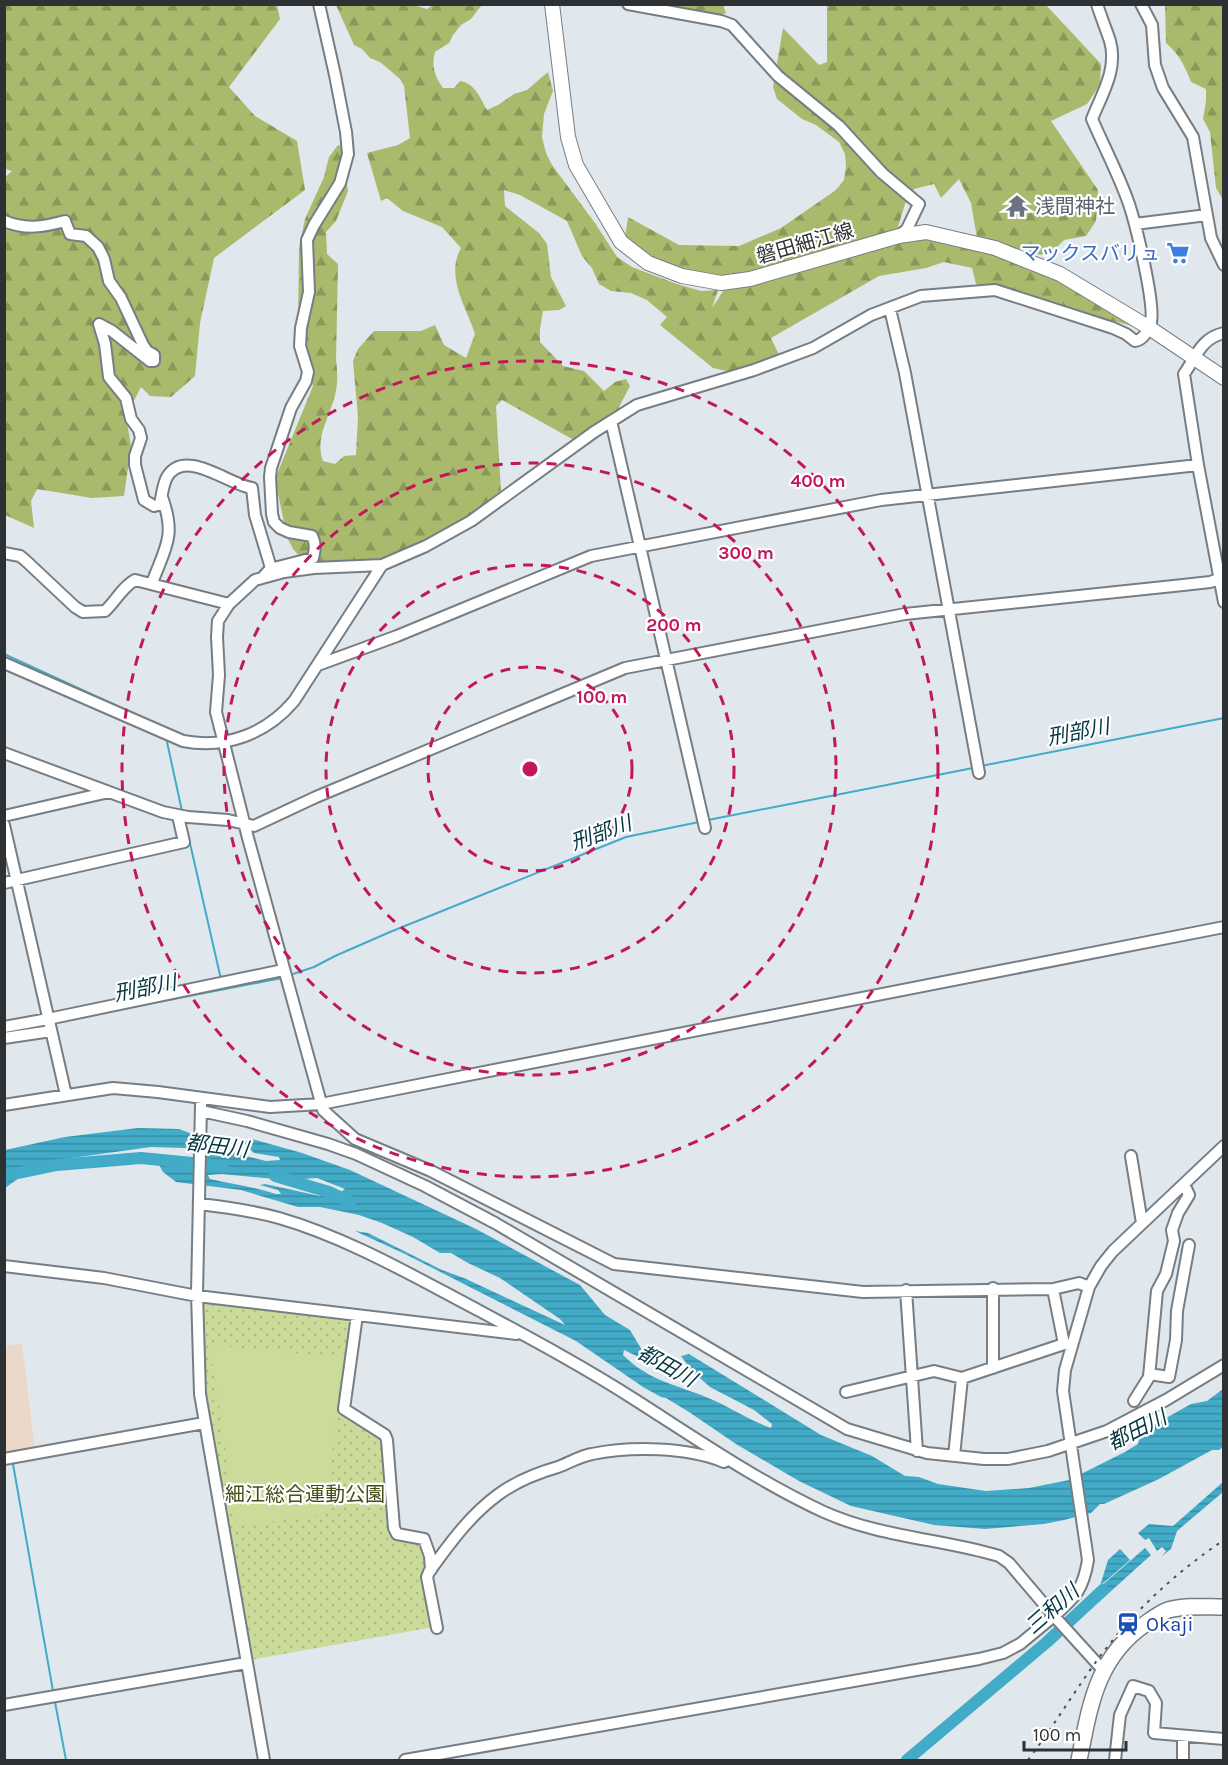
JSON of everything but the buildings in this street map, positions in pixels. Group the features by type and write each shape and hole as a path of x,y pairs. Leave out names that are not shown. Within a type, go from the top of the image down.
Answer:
{"highway":[{"path":"1079,1761 1093,1695 1103,1670 1118,1648 1135,1631 1168,1610 1186,1607 1224,1607"}],"main road":[{"name":"磐田細江線","path":"552,4 568,137 576,165 621,242 648,263 682,276 721,283 750,279 900,236 926,232 995,248 1060,274 1148,327 1224,378"}],"street":[{"path":"319,4 336,75 348,154 340,183 307,240 309,292 301,328 300,346 308,372 306,381 291,408 270,477 274,522 289,532 312,536 315,542 315,552 313,558 267,573 251,582 229,604 218,621 219,675 216,712 244,824 323,1110 355,1139 452,1181 614,1263 852,1290 1053,1289 1079,1284 1089,1287"},
{"path":"628,4 732,25 778,76 839,126 882,173 919,204 900,236"},
{"path":"267,573 382,565 426,546 471,521 594,432 637,405 745,372 813,348 871,315 921,296 995,290 1113,328 1134,341 1143,338 1151,323 1149,294 1135,224 1124,191 1092,119 1107,84 1112,63 1110,43 1097,4"},
{"path":"1141,4 1152,25 1155,65 1163,88 1194,137 1210,238 1224,265"},
{"path":"1135,224 1207,215"},
{"path":"4,221 20,227 65,221 70,234 86,236 98,247 104,259 109,281 121,298 143,345 154,356 154,361 150,361 112,331 99,324 105,344 110,377 126,398 131,419 139,430 141,438 135,456 135,465 144,500 154,506 160,504 166,478 173,470 188,465 198,466 239,485 252,488 267,573"},
{"path":"890,309 950,609 979,773"},
{"path":"1224,333 1213,335 1203,345 1184,375 1198,465 1224,602"},
{"path":"611,421 705,828"},
{"path":"318,665 397,636 591,556 881,500 1198,465"},
{"path":"152,583 170,537 168,514 162,497"},
{"path":"4,553 20,556 83,612 105,610 124,587 135,580 229,604"},
{"path":"4,663 173,738 199,744 241,738 278,720 304,689 382,565"},
{"path":"4,753 163,812 178,816 228,820 254,826 316,797 625,668 905,614 1210,582 1221,578"},
{"path":"4,816 110,792"},
{"path":"4,884 184,842 178,816"},
{"path":"4,825 66,1095"},
{"path":"4,1105 93,1090 126,1089 270,1107 321,1104 1224,927"},
{"path":"4,1027 226,983 285,975"},
{"path":"4,1038 51,1031"},
{"path":"201,1099 198,1296 200,1395 264,1761"},
{"path":"201,1115 247,1121 328,1144 356,1154 425,1186 495,1223 848,1429 917,1450 954,1456 1008,1459 1071,1445 1107,1431 1166,1400 1224,1365"},
{"path":"405,1761 979,1659 1003,1653 1020,1644 1056,1618 1076,1596 1084,1580 1088,1560 1063,1391 1068,1345 1089,1287 1113,1251 1224,1146"},
{"path":"1131,1156 1142,1223"},
{"path":"1134,1401 1149,1374 1157,1291 1166,1274 1174,1241 1172,1230 1178,1213 1189,1195 1184,1184"},
{"path":"199,1203 280,1219 341,1241 396,1267 637,1400 736,1463 808,1503 847,1520 885,1532 999,1556 1009,1563 1103,1670"},
{"path":"1149,1374 1169,1377 1176,1340 1177,1311 1189,1245"},
{"path":"1169,1261 1185,1265"},
{"path":"4,1266 104,1278 198,1296 519,1333"},
{"path":"993,1288 993,1368"},
{"path":"1053,1289 1068,1345"},
{"path":"906,1290 917,1450"},
{"path":"357,1315 344,1409 385,1435 394,1528 397,1534 424,1539 427,1544 431,1570"},
{"path":"846,1392 933,1371 962,1378 1068,1345"},
{"path":"954,1456 957,1441 958,1399 962,1378"},
{"path":"4,1459 204,1423"},
{"path":"437,1628 427,1577 457,1533 501,1492 531,1476 589,1455 619,1450 709,1455 728,1463 736,1463"},
{"path":"4,1705 246,1663"},
{"path":"1115,1761 1120,1715 1132,1686 1149,1691 1155,1703 1154,1733 1224,1739"},
{"path":"1183,1761 1184,1736"}],"shaded area":[{"path":"22,1343 35,1451 5,1456 5,1346"}],"green space":[{"path":"5,5 277,5 280,19 229,87 255,116 297,141 305,190 214,258 200,323 195,376 171,397 150,396 141,387 126,416 131,446 124,496 92,498 37,489 31,501 34,528 5,515 4,178 12,171 5,169"},
{"path":"336,5 414,5 427,9 433,5 480,5 471,19 461,25 449,43 435,52 434,71 443,88 454,88 460,81 465,82 476,92 487,110 514,94 527,90 548,72 553,91 544,114 542,137 552,165 617,257 632,267 677,284 701,291 718,290 712,308 726,287 891,243 943,236 1054,272 1140,328 976,284 972,268 944,262 926,268 879,276 771,338 781,359 731,372 713,368 660,325 667,317 647,300 631,293 611,291 599,284 592,268 582,256 567,221 520,195 504,190 505,206 539,233 547,244 551,277 566,306 559,310 543,311 540,342 563,366 584,371 604,391 615,382 626,379 630,386 618,409 572,439 502,400 496,406 501,492 474,513 423,542 377,564 306,563 293,549 287,537 275,479 313,386 298,326 299,247 305,219 324,177 329,157 338,145 347,149 345,171 348,191 336,221 326,232 327,254 338,264 337,386 321,438 323,461 335,464 344,456 356,455 358,416 353,361 358,349 374,331 421,331 435,325 444,345 466,358 475,334 456,281 455,270 461,248 442,227 403,211 387,198 381,201 367,153 398,145 410,138 404,86 400,79 380,62 370,58 362,49 354,45"},
{"path":"649,5 723,5 726,13 717,17"},
{"path":"827,5 1046,5 1101,64 1100,85 1087,104 1051,121 1098,190 1096,221 1086,236 1064,240 1041,255 977,238 971,203 959,179 941,198 934,184 914,189 905,204 897,230 774,268 735,275 713,276 693,273 664,264 625,238 628,217 679,245 739,246 781,228 836,190 844,180 846,166 845,154 839,142 816,125 802,119 777,99 773,87 783,28 819,65 827,62"},
{"path":"1165,5 1223,5 1223,200 1216,188 1210,132 1203,119 1206,89 1191,82 1175,51 1166,43"},
{"name":"細江総合運動公園","path":"206,1303 349,1320 348,1354 338,1414 382,1441 390,1534 399,1540 419,1542 424,1547 434,1627 250,1660 212,1439 202,1305"},
{"path":"210,1345 342,1358 326,1514 237,1526"}],"water":[{"path":"138,1128 179,1129 208,1140 222,1150 266,1161 280,1160 279,1157 254,1153 243,1142 252,1139 350,1170 476,1229 580,1285 605,1315 630,1330 649,1362 624,1350 623,1355 654,1377 713,1400 771,1428 772,1424 754,1410 710,1387 692,1371 681,1356 689,1354 821,1435 872,1456 905,1476 919,1477 938,1484 986,1491 1029,1488 1069,1480 1138,1444 1141,1432 1191,1404 1207,1401 1223,1389 1223,1447 1219,1450 1212,1450 1159,1479 1100,1504 1091,1513 1044,1524 985,1529 934,1525 851,1506 799,1481 736,1444 689,1412 643,1387 576,1341 355,1231 368,1233 442,1270 565,1325 560,1319 500,1278 451,1253 440,1253 413,1237 359,1215 320,1207 298,1207 241,1190 176,1182 163,1172 158,1163 174,1164 185,1168 210,1166 185,1148 151,1147 50,1161 37,1165 5,1188 5,1150 65,1137","holes":["222,1174 286,1180 317,1178 345,1189 332,1198 324,1194 320,1196 265,1184 260,1185 278,1190 281,1194 276,1194 210,1179 208,1175"]},
{"path":"1223,1482 1223,1492 1177,1531 1171,1549 1162,1556 1166,1551 1162,1547 1157,1551 1149,1538 1145,1540 1138,1533 1149,1524 1173,1526"},
{"path":"1145,1548 1151,1555 1099,1602 1087,1605 1096,1597 1099,1588"},
{"path":"1120,1549 1130,1560 1100,1586 1108,1560"}],"waterway":[{"path":"4,654 141,717"},
{"name":"刑部川","path":"981,766 1224,718"},
{"path":"167,742 182,811"},
{"name":"刑部川","path":"708,820 973,768"},
{"path":"185,822 187,833"},
{"name":"刑部川","path":"290,975 626,837 699,822"},
{"path":"189,839 220,975 223,979"},
{"name":"刑部川","path":"122,1009 282,978"},
{"name":"都田川","path":"4,1176 57,1165 141,1158 223,1166"},
{"name":"都田川","path":"275,1176 329,1192 350,1202"},
{"path":"13,1464 53,1691"},
{"name":"三和川","path":"907,1760 1047,1642 1103,1590"},
{"path":"55,1702 66,1760"}],"railway":[{"path":"1028,1760 1098,1659 1125,1626 1172,1580 1224,1540"}],"place":[{"name":"浅間神社","path":"1017,206"},
{"name":"マックスバリュ","path":"1178,253"},
{"name":"Okaji","path":"1128,1624"}]}
